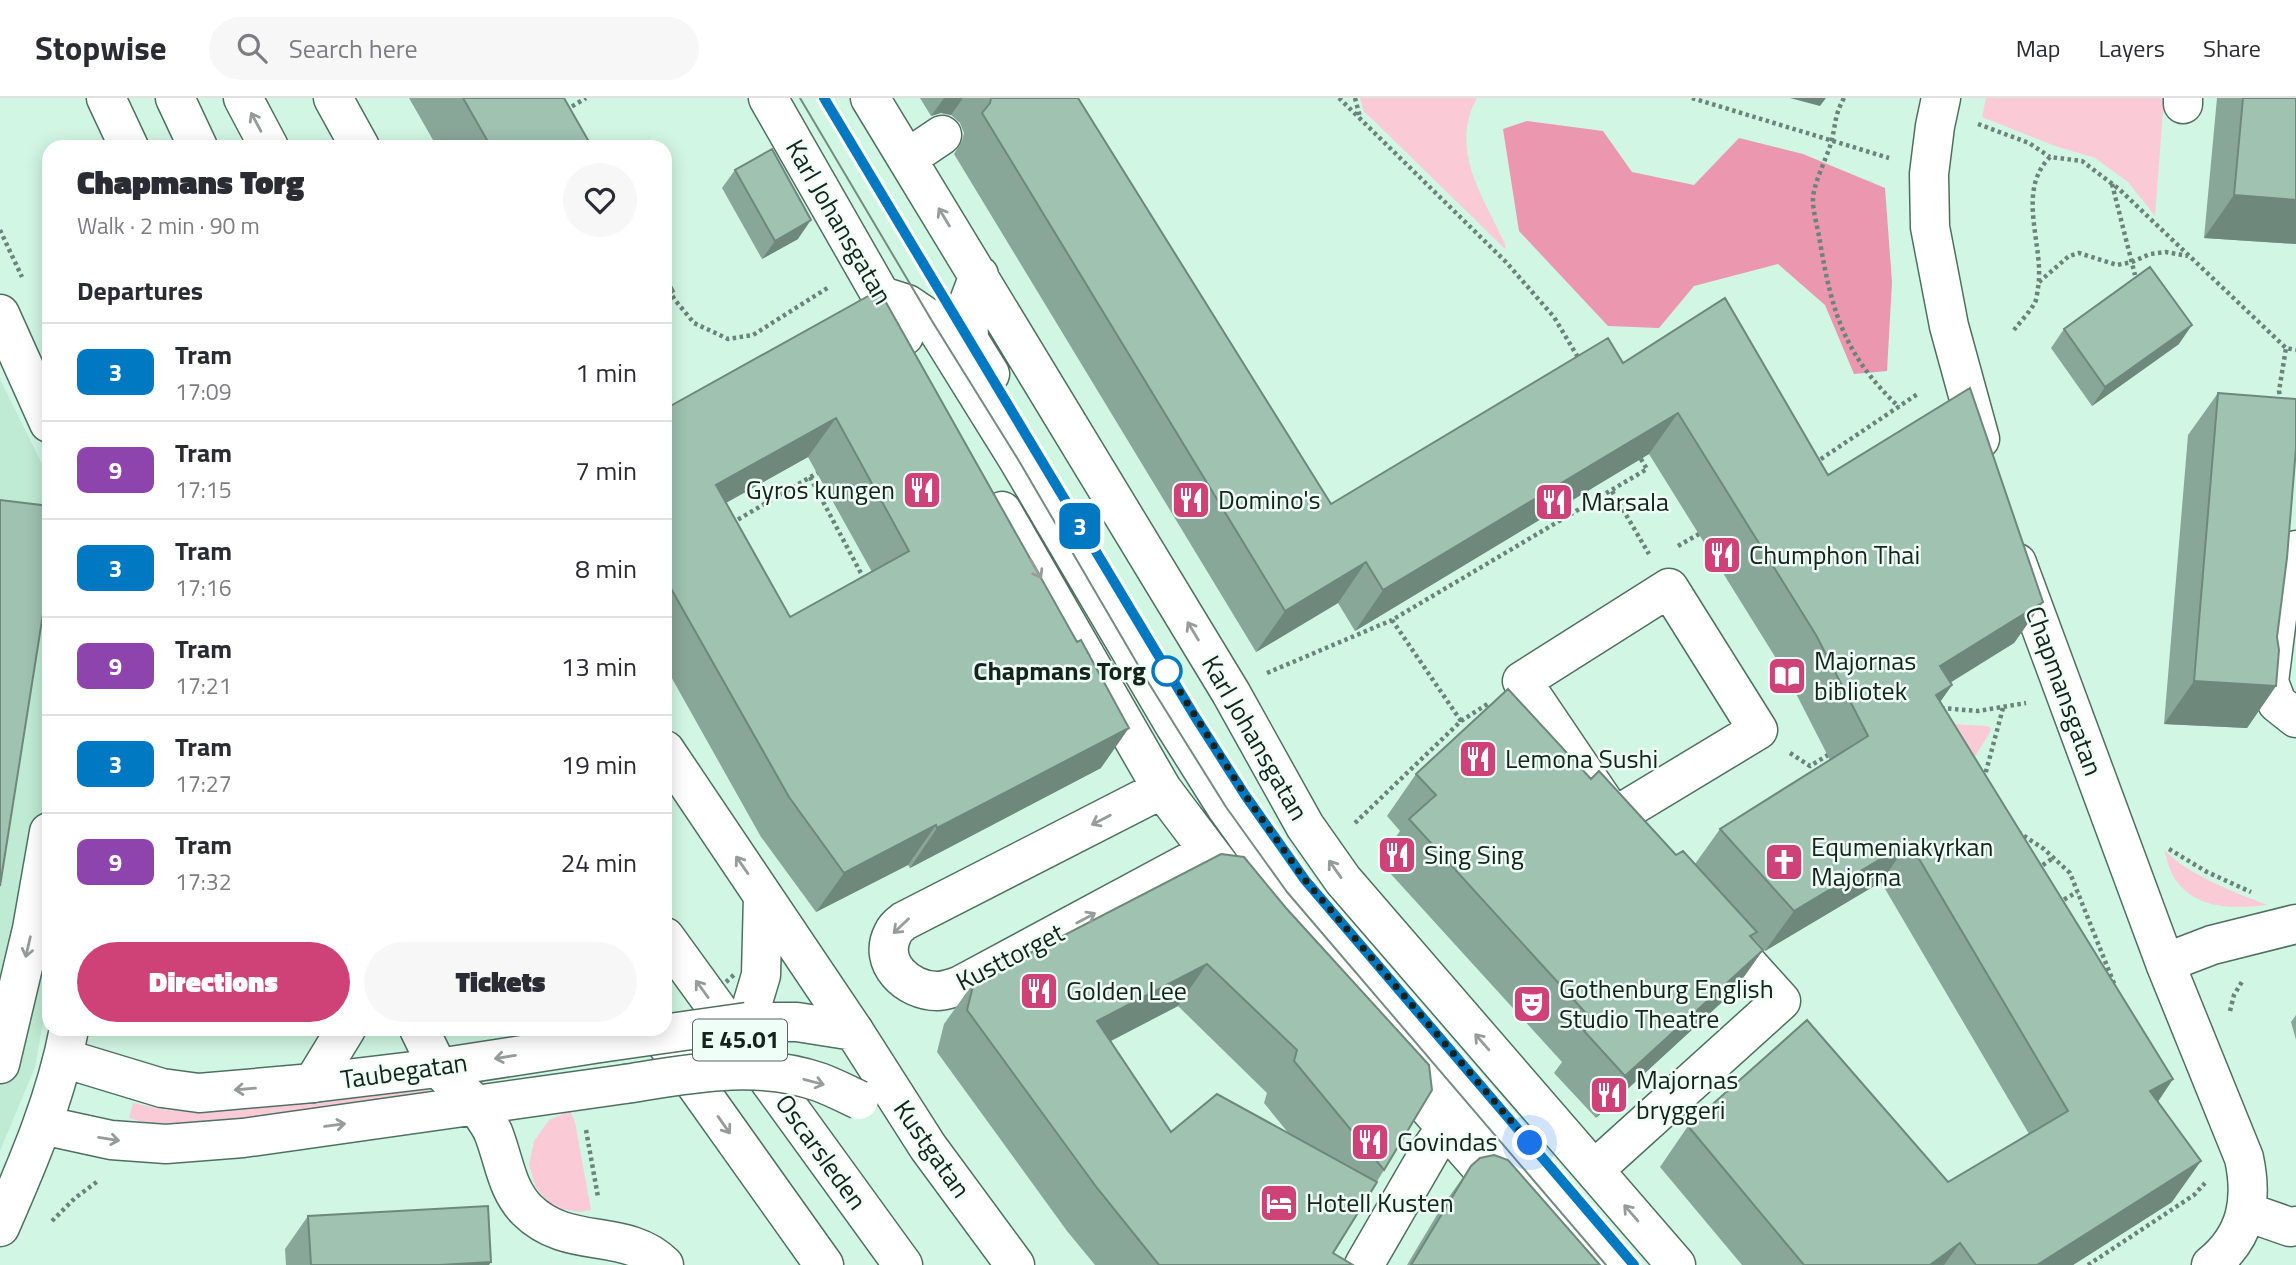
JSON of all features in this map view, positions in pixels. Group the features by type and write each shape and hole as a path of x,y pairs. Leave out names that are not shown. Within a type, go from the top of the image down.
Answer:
{"main road":[{"path":"89,98 100,140"},
{"path":"106,98 126,140"},
{"path":"175,98 195,140"},
{"path":"243,98 265,140"},
{"path":"333,98 356,140"},
{"name":"Karl Johansgatan","path":"768,98 928,379"},
{"name":"Karl Johansgatan","path":"870,98 1231,693 1320,848 1343,880 1676,1265"},
{"path":"1941,98 1929,174 1930,227 1949,326 1990,475"},
{"path":"908,158 942,135"},
{"path":"979,275 968,304 969,340 1194,715 1245,795 1305,880 1634,1265"},
{"path":"883,296 907,304 932,321 1019,461 1161,704 1226,807 1286,892 1606,1265"},
{"path":"0,314 42,407"},
{"path":"987,484 1162,789 1265,925"},
{"name":"Chapmansgatan","path":"2004,526 2165,963 2244,1158 2249,1184 2247,1212 2235,1240 2216,1264"},
{"path":"2296,550 2283,570 2269,682 2277,703 2296,718"},
{"path":"1614,817 1758,730 1669,588 1522,681 1614,817 1642,847"},
{"name":"Kustgatan","path":"672,760 854,1031 928,1147 1015,1265"},
{"name":"Kusttorget","path":"1162,789 904,921 893,932 889,949 892,966 904,980 921,988 937,991 959,986 1208,852"},
{"path":"0,1064 32,929 42,872"},
{"path":"747,1023 761,975 763,896"},
{"path":"1594,1170 1781,1001 1696,907"},
{"path":"2165,963 2212,945 2296,924"},
{"name":"Oscarsleden","path":"672,947 903,1265"},
{"name":"Taubegatan","path":"672,1033 747,1023 797,1022 854,1031"},
{"name":"Taubegatan","path":"697,1072 729,1049 747,1023"},
{"path":"313,1083 342,1036"},
{"path":"422,1036 438,1068 476,1105"},
{"name":"Taubegatan","path":"66,1044 162,1088 198,1093 438,1068 651,1036"},
{"name":"E 45.01","path":"661,1036 824,1265"},
{"path":"1365,1036 1567,1265"},
{"path":"0,1227 42,1125 66,1044"},
{"name":"Taubegatan","path":"42,1125 111,1140 166,1144 243,1138 697,1072 737,1070 775,1073 818,1082 859,1100 893,1120 928,1147"},
{"name":"Taubegatan","path":"476,1105 493,1130 512,1190 527,1210 542,1223 558,1231 573,1251 636,1247 655,1256 664,1265"},
{"path":"1364,1265 1447,1126"},
{"path":"2247,1212 2290,1227 2296,1226"}],"path":[{"path":"556,115 586,98"},
{"path":"1339,98 1506,262 1555,317 1581,362"},
{"path":"1355,98 1360,118"},
{"path":"1692,98 1889,158 1890,146"},
{"path":"1844,98 1836,112 1831,142 1813,198 1824,264 1838,318 1851,351 1875,385 1899,407"},
{"path":"566,110 571,120"},
{"path":"1979,114 1977,123 2029,143 2050,157 2082,161 2112,183 2286,348 2296,350"},
{"path":"2014,330 2035,303 2039,283 2039,252 2032,200 2042,166 2050,157"},
{"path":"2112,183 2135,275"},
{"path":"2039,283 2069,256 2080,253 2117,265 2158,253 2190,256"},
{"path":"672,295 694,323 728,340 753,335 831,286"},
{"path":"2282,410 2279,391 2286,348"},
{"path":"1814,464 1919,393"},
{"path":"1260,676 1392,620 1612,491 1647,469 1633,448"},
{"path":"725,528 819,472"},
{"path":"810,477 866,581"},
{"path":"1612,491 1669,588"},
{"path":"1392,620 1461,721"},
{"path":"1346,831 1461,721 1522,681"},
{"path":"1938,708 1978,711 2028,703"},
{"path":"1983,781 2003,708"},
{"path":"1810,766 1828,755"},
{"path":"2013,829 2044,849 2070,873 2118,994"},
{"path":"2160,843 2207,872 2252,892"},
{"path":"2035,870 2053,858"},
{"path":"2054,905 2077,892"},
{"path":"2088,1265 2194,1195 2207,1180"}],"shaded area":[{"path":"1360,98 1477,98 1469,118 1466,137 1468,156 1480,192 1506,246 1505,249 1364,112"},
{"path":"1986,98 2164,98 2155,216 2128,182 2095,158 2055,146 1982,117"},
{"path":"1527,121 1603,131 1632,172 1694,185 1739,138 1803,154 1885,188 1892,282 1887,371 1854,374 1825,305 1778,264 1694,286 1659,328 1608,326 1519,231 1503,129"},
{"path":"0,379 42,464 42,1028 35,1067 0,1151"},
{"path":"1935,723 1987,726 1991,728 1973,760"},
{"path":"2164,850 2200,876 2267,905 2227,907 2203,901 2182,887 2173,876"},
{"path":"429,1085 427,1094 267,1117 172,1127 129,1118 133,1103 167,1110 189,1111"},
{"path":"570,1111 575,1122 591,1210 579,1212 553,1207 536,1188 529,1165 534,1141 549,1120"}],"building":[{"path":"463,98 564,98 588,140 487,140"},
{"path":"991,98 1078,98 1331,504 1608,338 1623,363 1725,298 1828,475 1970,388 2043,602 1940,666 1952,685 1936,695 2173,1079 2150,1091 2201,1161 2037,1265 1976,1265 1960,1243 1930,1265 1804,1265 1688,1126 1807,1020 1948,1182 2068,1111 1909,842 1794,911 1720,829 1868,736 1816,635 1678,413 1383,590 1366,562 1285,611 982,113"},
{"path":"2243,98 2296,98 2296,200 2234,195"},
{"path":"772,149 811,220 775,241 735,170"},
{"path":"2150,267 2192,325 2105,387 2064,329"},
{"path":"879,290 1077,642 1081,640 1129,728 844,873 789,797 672,590 672,405","holes":["836,418 909,551 790,617 716,485"]},
{"path":"2218,393 2296,399 2296,448 2277,637 2279,650 2276,686 2194,681"},
{"path":"0,500 42,505 42,620 0,886"},
{"path":"1508,689 1591,779 1599,771 1676,855 1683,851 1757,932 1750,936 1763,950 1625,1076 1584,1031 1594,1022 1409,819 1436,795 1416,774"},
{"path":"1221,854 1244,857 1286,908 1429,1065 1432,1090 1384,1170 1294,1061 1297,1050 1207,964 1097,1021 1171,1132 1217,1094 1377,1182 1333,1253 1353,1265 1159,1265 1097,1188 967,1010 974,982"},
{"path":"1494,1155 1508,1160 1600,1265 1411,1265 1471,1166 1480,1158"},
{"path":"488,1206 491,1262 440,1265 311,1265 308,1216"}],"tram line":[{"path":"800,98 932,321 1019,461 1148,682 1226,807 1287,892 1606,1265"},
{"path":"824,98 1194,715 1245,795 1305,880 1634,1265"},
{"name":"3","path":"824,98 1194,715 1245,795 1305,880 1634,1265"}],"place":[{"name":"Gyros kungen","path":"922,490"},
{"name":"Domino's","path":"1191,500"},
{"name":"Marsala","path":"1554,502"},
{"name":"Chumphon Thai","path":"1722,555"},
{"name":"Chapmans Torg","path":"1167,671"},
{"name":"Majornas bibliotek","path":"1787,676"},
{"name":"Lemona Sushi","path":"1478,759"},
{"name":"Sing Sing","path":"1397,855"},
{"name":"Equmeniakyrkan Majorna","path":"1784,862"},
{"name":"Golden Lee","path":"1039,991"},
{"name":"Gothenburg English Studio Theatre","path":"1532,1004"},
{"name":"Majornas bryggeri","path":"1609,1095"},
{"name":"Govindas","path":"1370,1142"},
{"name":"Hotell Kusten","path":"1279,1203"}],"route":[{"path":"1167,671 1245,795 1305,880 1530,1143"}]}
